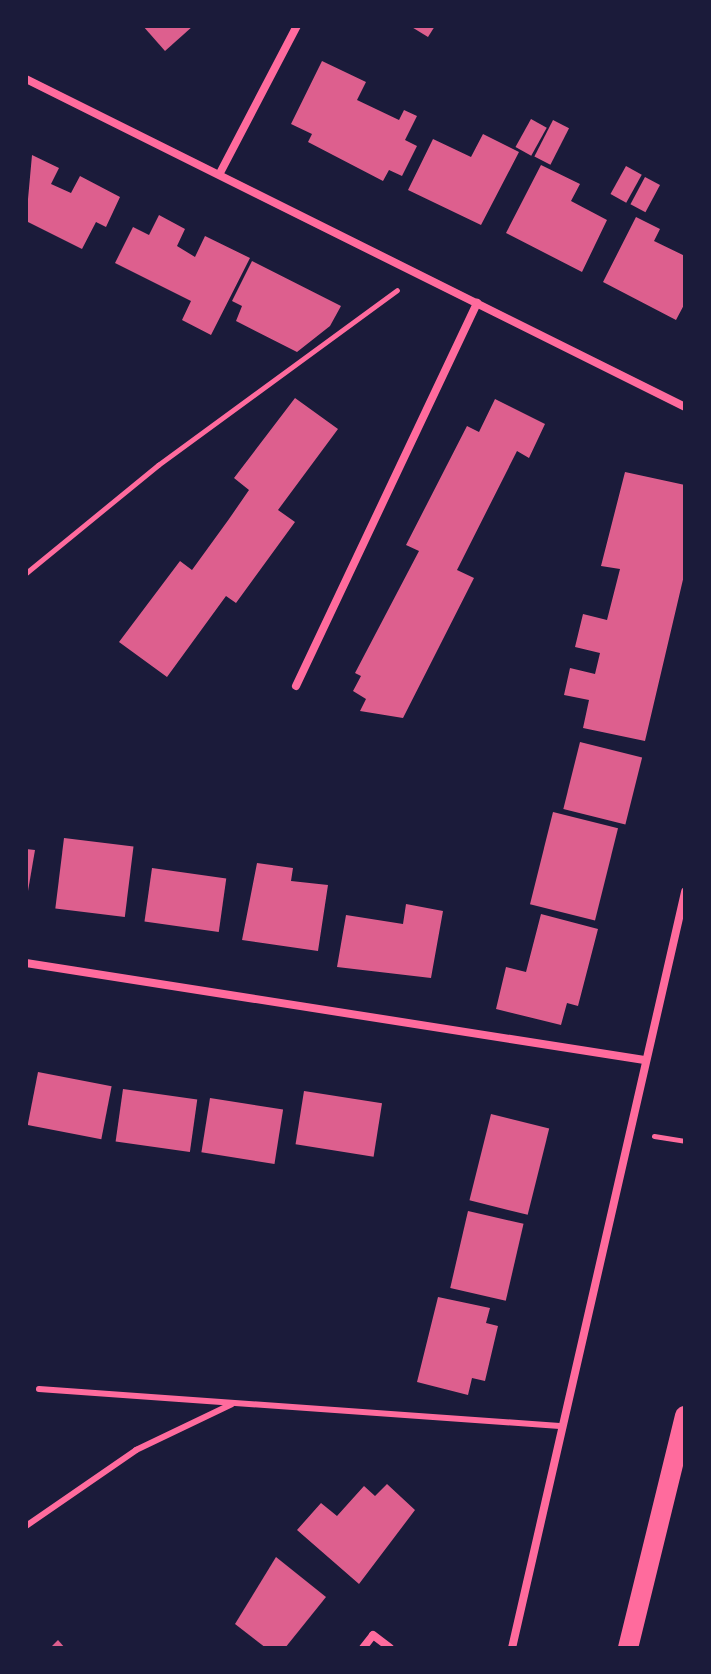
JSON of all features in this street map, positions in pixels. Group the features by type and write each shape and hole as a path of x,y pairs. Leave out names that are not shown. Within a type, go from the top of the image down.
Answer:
{"main road":[{"path":"628,1648 685,1416"}],"street":[{"path":"220,173 297,26"},
{"path":"26,79 685,407"},
{"path":"296,686 477,303"},
{"path":"512,1648 560,1426 685,892"},
{"path":"26,963 644,1060"},
{"path":"363,1648 373,1635 390,1648"}],"lane":[{"path":"39,1389 560,1426"},
{"path":"26,1526 136,1450 234,1403"}],"path":[{"path":"26,573 416,273"}],"building":[{"path":"143,26 193,26 165,51"},
{"path":"410,26 435,26 428,37"},
{"path":"322,61 366,82 357,100 399,120 404,110 417,116 405,140 417,146 402,176 389,170 383,181 308,142 312,134 291,124"},
{"path":"531,119 547,128 531,156 515,147"},
{"path":"553,120 569,128 550,165 534,157"},
{"path":"483,134 519,152 481,225 408,190 433,139 471,157"},
{"path":"32,155 59,168 51,184 71,193 80,176 120,197 106,227 96,222 82,249 26,221"},
{"path":"541,165 580,184 571,201 607,220 582,272 506,233"},
{"path":"626,166 642,175 626,203 610,194"},
{"path":"645,177 660,185 645,212 630,204"},
{"path":"159,215 185,229 177,246 195,257 205,236 250,258 211,335 182,320 191,301 115,263 133,227 149,235"},
{"path":"636,217 660,229 654,241 685,256 685,303 676,320 603,282"},
{"path":"252,261 341,306 330,326 297,352 236,321 242,306 232,301"},
{"path":"295,398 338,429 278,510 295,522 236,603 226,596 167,677 119,642 180,561 192,570 229,519 249,490 234,478"},
{"path":"495,399 545,424 529,458 517,451 457,570 474,578 403,718 360,711 366,699 353,691 361,676 355,673 419,551 406,545 467,426 479,432"},
{"path":"625,472 685,485 685,571 645,741 583,728 589,700 564,695 570,668 595,674 600,653 575,647 583,614 607,620 620,569 601,566"},
{"path":"580,742 642,757 625,824 563,809"},
{"path":"553,812 618,828 595,920 530,904"},
{"path":"64,838 133,847 125,917 55,908"},
{"path":"26,849 35,850 28,891 26,891"},
{"path":"257,863 293,868 291,881 328,885 318,951 242,940"},
{"path":"152,868 226,878 219,932 144,921"},
{"path":"406,904 443,911 431,978 337,967 346,915 403,924"},
{"path":"541,914 598,929 578,1006 567,1003 561,1025 496,1009 506,967 526,972"},
{"path":"38,1072 112,1086 101,1139 28,1125"},
{"path":"123,1089 197,1099 190,1152 116,1141"},
{"path":"304,1091 382,1103 374,1157 296,1144"},
{"path":"210,1098 283,1110 274,1164 201,1152"},
{"path":"491,1114 549,1129 528,1215 469,1200"},
{"path":"468,1211 524,1224 506,1301 450,1288"},
{"path":"438,1297 490,1308 486,1323 498,1326 485,1381 472,1378 468,1395 417,1382"},
{"path":"387,1484 415,1510 359,1584 297,1530 321,1503 337,1516 364,1486 375,1496"},
{"path":"276,1557 326,1597 285,1648 266,1648 235,1624"},
{"path":"58,1640 65,1648 50,1648"}]}
